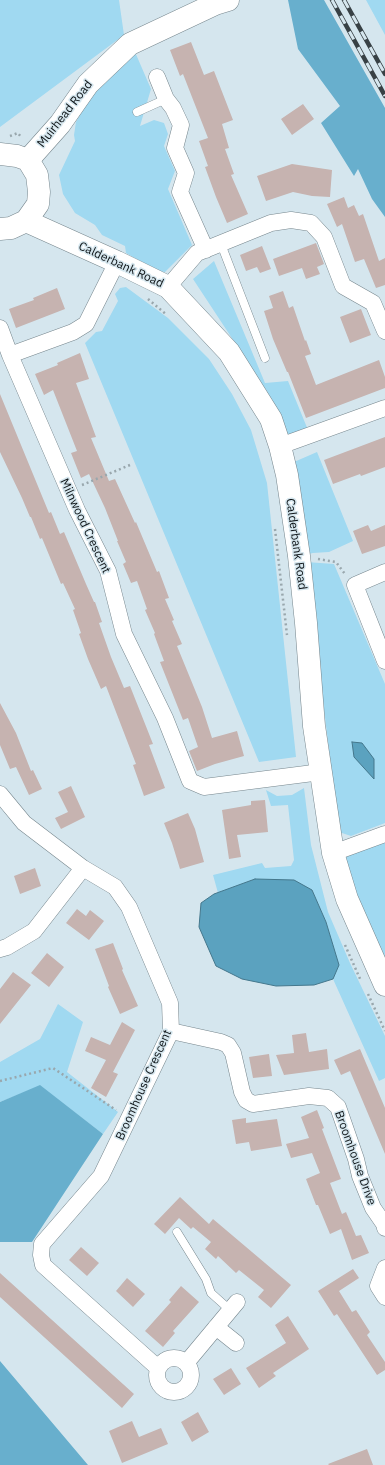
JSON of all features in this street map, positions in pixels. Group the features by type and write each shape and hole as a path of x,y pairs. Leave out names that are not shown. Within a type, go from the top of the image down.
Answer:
{"street":[{"name":"Muirhead Road","path":"28,160 60,124 88,84 130,44 215,4 228,0"},
{"path":"157,77 166,99 173,108 181,125 175,148 186,173 180,192 206,250"},
{"path":"0,154 17,156 28,160 37,175 39,192 38,204 26,221 11,228 0,229"},
{"path":"168,287 197,253 271,223 291,220 310,223 324,237 343,286 373,304 385,330"},
{"name":"Calderbank Road","path":"26,221 168,287 230,352 271,419 280,446 287,475 299,556 314,726 334,853 375,988"},
{"path":"10,355 73,332 86,324 117,262"},
{"name":"Milnwood Crescent","path":"0,328 10,355 77,510 108,570 124,634 166,718 190,781 204,786 321,772"},
{"path":"280,446 385,408"},
{"path":"385,572 355,585 385,661"},
{"name":"Broomhouse Crescent","path":"0,794 24,823 83,868 115,888 129,906 170,1003 171,1031 130,1119 101,1176 42,1244 41,1256 43,1265 158,1368"},
{"path":"334,853 385,834"},
{"path":"0,949 34,931 83,868"},
{"name":"Broomhouse Drive","path":"171,1031 222,1042 228,1045 233,1053 242,1092 246,1100 253,1104 309,1096 328,1098 338,1107 356,1159 360,1176 373,1208 384,1224 385,1228"},
{"path":"385,1268 378,1286 385,1297"},
{"path":"187,1362 234,1306"},
{"path":"216,1327 236,1343"},
{"path":"171,1357 182,1359 187,1362 192,1373 189,1384 185,1388 175,1392 169,1391 160,1385 156,1374 158,1368 165,1359 171,1357"}],"lane":[{"path":"137,112 166,99"},
{"path":"221,244 265,358"},
{"path":"177,1232 206,1279 211,1293 234,1306"}],"path":[{"path":"144,296 173,320"},
{"path":"69,491 130,464"},
{"path":"274,525 288,642"},
{"path":"299,556 336,562 355,585"},
{"path":"344,942 363,984"},
{"path":"375,988 385,1031"},
{"path":"0,1081 53,1068 130,1119"}],"shaded area":[{"path":"0,0 119,0 124,35 0,127"},
{"path":"288,0 324,0 385,108 385,217 372,199 358,169 354,176 321,123 340,106 298,49"},
{"path":"366,0 385,0 385,35"},
{"path":"135,52 151,89 140,126 154,120 164,123 168,134 164,146 175,171 168,189 192,245 165,272 157,271 126,253 125,246 102,235 95,225 75,213 63,194 59,175 75,141 74,135 76,122 93,91"},
{"path":"214,261 265,383 288,381 308,430 292,436 285,434 268,393 193,279"},
{"path":"126,287 168,318 209,359 232,394 251,430 267,483 296,757 259,762 85,343 96,332 102,331 118,301 115,294 120,288"},
{"path":"317,452 353,541 329,552 304,555 294,462"},
{"path":"306,562 334,564 385,684 385,823 351,836 339,832"},
{"path":"352,742 362,743 374,759 374,779 354,757"},
{"path":"304,788 311,845 328,912 350,963 385,1036 385,1078 379,1081 333,979 338,965 326,922 312,890 255,879 218,893 213,875 262,863 265,868 291,866 294,860 288,805 271,806 266,790 277,796 292,795"},
{"path":"385,839 385,966 342,856"},
{"path":"255,879 294,880 312,890 326,922 339,965 333,979 314,985 276,986 242,979 216,966 199,927 201,903 214,894"},
{"path":"58,1004 83,1022 67,1072 118,1112 103,1134 40,1086 0,1102 0,1062 40,1039"},
{"path":"40,1085 103,1134 32,1242 0,1242 0,1102"},
{"path":"0,1361 88,1465 0,1465"}],"building":[{"path":"191,42 204,75 214,71 233,120 222,124 229,148 225,149 234,174 231,175 248,214 227,223 205,167 208,166 199,141 208,138 183,74 180,76 170,50"},
{"path":"303,104 314,119 292,135 281,119"},
{"path":"292,164 332,170 330,197 312,196 293,192 266,201 257,176"},
{"path":"344,197 348,208 354,205 359,216 363,214 379,261 385,258 385,285 376,288 364,259 355,262 342,224 337,227 327,204"},
{"path":"316,243 324,264 317,267 320,274 306,279 302,268 279,276 273,259"},
{"path":"262,246 271,269 260,273 257,267 246,271 240,255"},
{"path":"57,288 65,309 16,328 9,309 34,300 33,298"},
{"path":"283,291 289,308 293,306 311,354 305,356 316,385 379,360 385,377 385,388 306,418 273,339 264,311 273,308 269,296"},
{"path":"361,309 371,335 350,343 340,317"},
{"path":"80,353 89,379 76,383 96,437 91,438 109,481 115,479 135,523 136,522 157,572 159,571 169,598 165,599 174,620 172,621 182,644 177,646 202,707 212,738 237,731 244,756 197,771 189,751 198,747 188,718 183,720 160,662 164,661 154,634 155,633 145,610 147,609 137,581 131,583 123,564 126,562 118,541 89,474 81,478 71,453 77,451 53,390 44,395 35,374 58,365 57,363"},
{"path":"0,394 49,513 51,512 60,534 64,532 95,602 102,622 99,623 111,657 124,688 130,686 153,744 149,745 165,788 144,796 133,765 136,764 106,686 101,689 88,659 79,634 81,633 73,610 75,609 63,583 61,584 42,538 40,539 0,452"},
{"path":"385,437 385,467 333,484 324,460"},
{"path":"368,525 371,531 385,525 385,546 362,554 353,531"},
{"path":"0,703 16,733 31,771 33,770 42,789 29,795 16,767 10,769 0,745"},
{"path":"71,786 85,817 61,829 55,818 68,812 58,792"},
{"path":"265,800 268,832 237,835 241,857 229,859 222,810 251,805 251,801"},
{"path":"188,813 195,829 204,862 180,869 164,823"},
{"path":"35,868 41,886 20,894 14,876"},
{"path":"77,909 86,916 90,910 104,921 89,940 66,923"},
{"path":"113,943 123,969 122,970 138,1006 120,1014 108,987 109,986 95,949"},
{"path":"47,953 64,967 49,987 31,973"},
{"path":"13,972 31,985 0,1024 0,989"},
{"path":"122,1022 135,1030 113,1072 118,1074 106,1097 91,1088 106,1060 85,1051 91,1037 110,1045"},
{"path":"306,1033 309,1052 327,1049 329,1069 284,1075 276,1055 294,1053 292,1035"},
{"path":"360,1049 385,1108 385,1154 350,1071 341,1075 334,1060"},
{"path":"269,1054 272,1076 253,1078 249,1057"},
{"path":"317,1110 324,1128 322,1129 341,1179 330,1183 342,1214 346,1212 356,1236 361,1235 369,1253 352,1260 341,1229 330,1234 318,1205 316,1205 306,1179 320,1173 312,1153 291,1158 286,1144 309,1138 301,1117"},
{"path":"246,1118 246,1123 277,1119 282,1146 251,1151 249,1142 236,1144 232,1120"},
{"path":"180,1197 209,1224 213,1219 291,1285 271,1308 258,1297 264,1290 239,1270 236,1273 218,1256 216,1259 205,1249 211,1242 193,1227 191,1229 179,1218 165,1234 154,1224"},
{"path":"81,1247 99,1263 87,1276 69,1260"},
{"path":"353,1269 359,1278 339,1291 352,1312 356,1310 370,1332 367,1335 385,1362 385,1370 377,1375 337,1314 334,1316 318,1291"},
{"path":"0,1273 134,1394 122,1408 0,1297"},
{"path":"127,1278 145,1294 133,1307 116,1291"},
{"path":"181,1286 199,1302 173,1331 175,1333 163,1347 145,1331 171,1302 169,1300"},
{"path":"288,1316 309,1349 273,1373 276,1376 259,1388 246,1368 286,1343 275,1325"},
{"path":"231,1368 241,1384 224,1395 213,1379"},
{"path":"198,1412 209,1432 192,1442 181,1422"},
{"path":"132,1421 139,1437 161,1428 168,1444 122,1463 109,1431"},
{"path":"367,1449 373,1465 328,1464"}],"railway":[{"path":"332,0 385,96"},
{"path":"344,0 385,74"}]}
